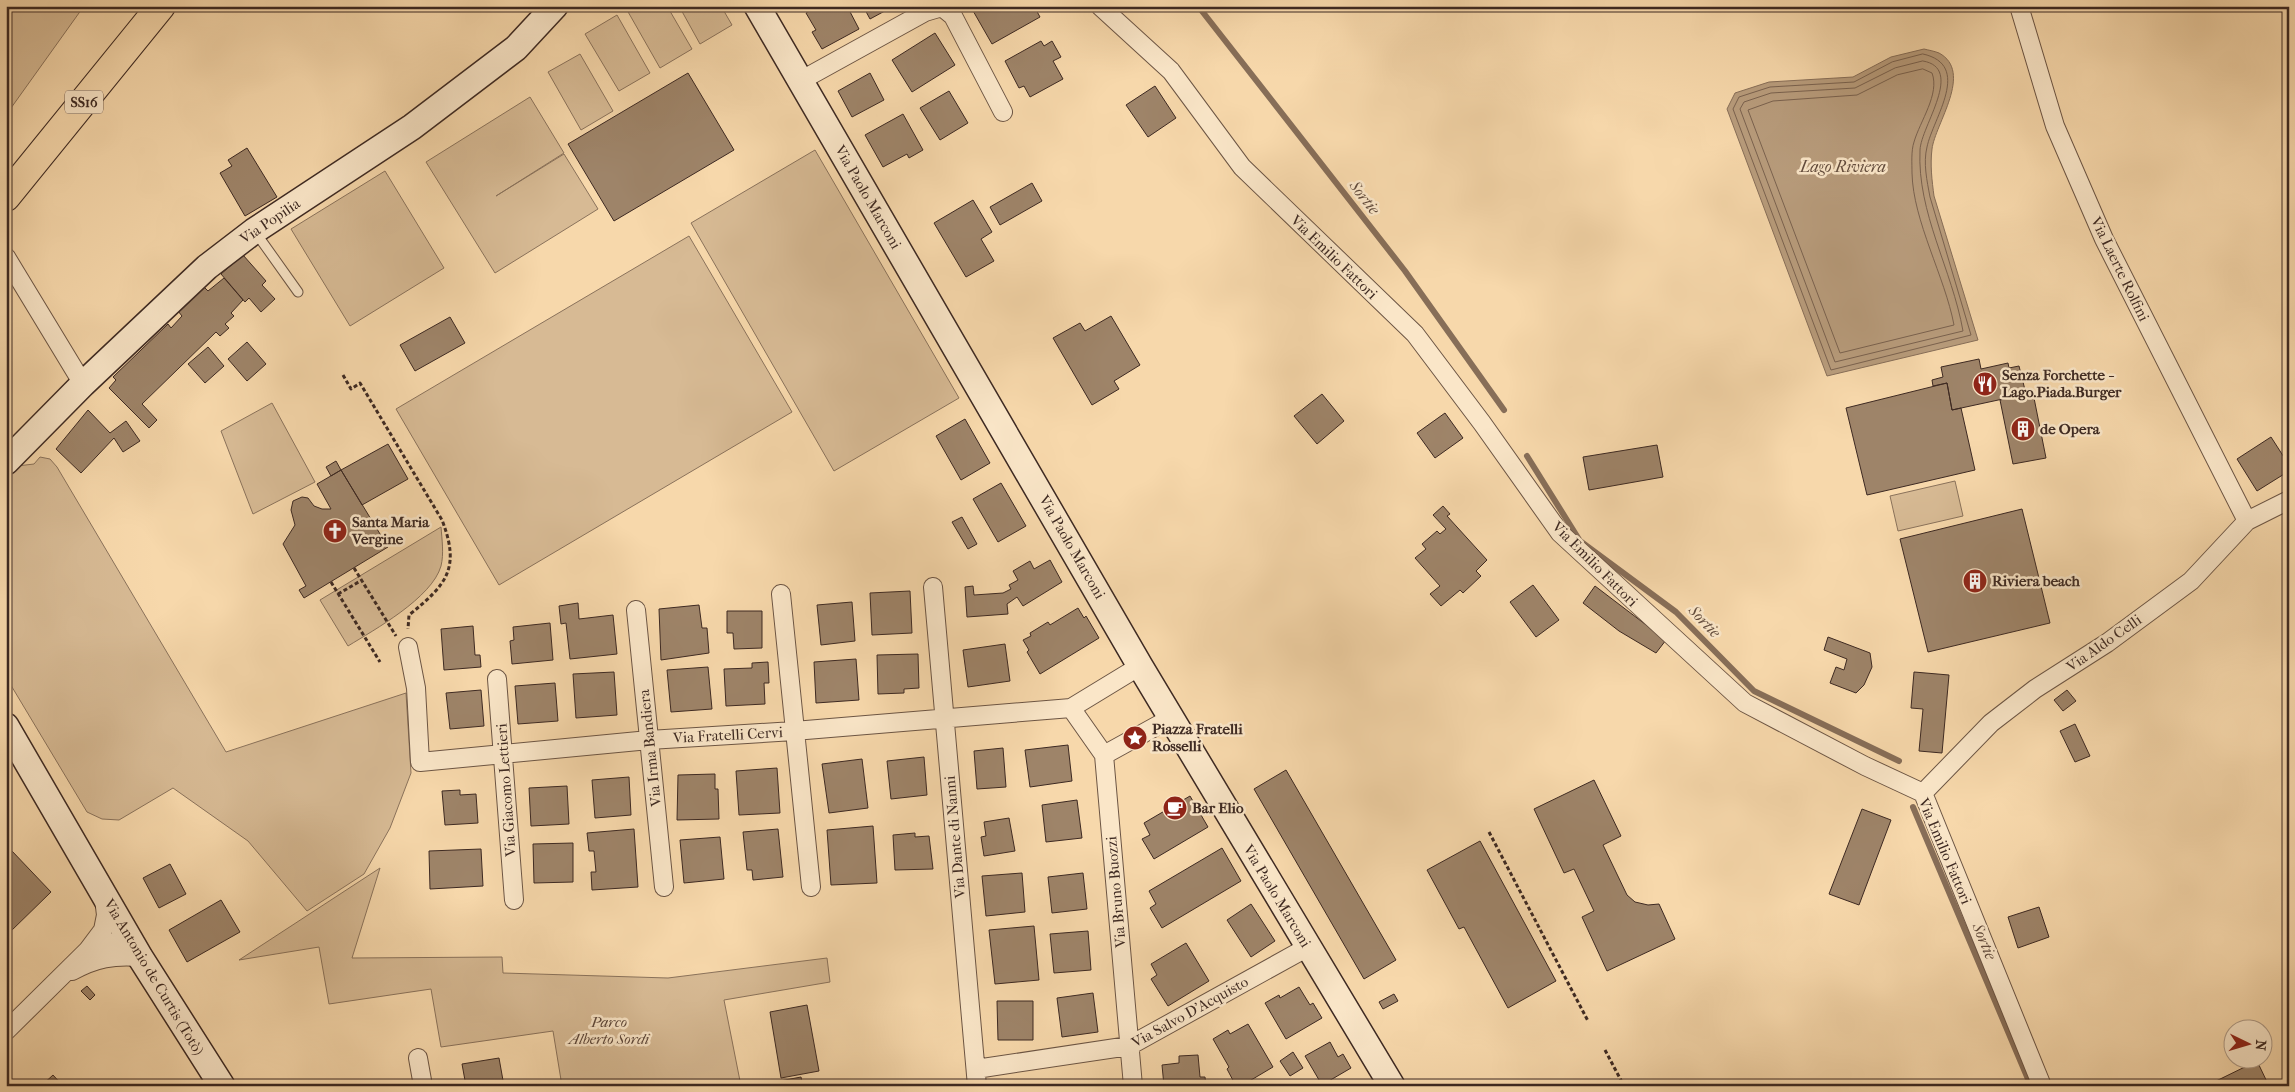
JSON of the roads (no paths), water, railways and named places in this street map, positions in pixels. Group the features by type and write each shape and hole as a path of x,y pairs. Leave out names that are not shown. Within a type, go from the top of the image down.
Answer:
{"main road":[{"name":"SS16","path":"6,197 161,6"}],"street":[{"name":"Via Popilia","path":"6,462 83,384 207,267 254,231 412,127 516,48 555,6"},
{"name":"Via Paolo Marconi","path":"757,6 1140,666 1392,1086"},
{"name":"Via Emilio Fattori","path":"1100,6 1170,71 1242,167 1414,334 1482,424 1560,533 1745,703 1865,766 1923,793 2042,1086"},
{"name":"Via Laerte Rolfini","path":"2019,6 2055,126 2104,239 2247,521"},
{"path":"800,81 925,12 942,8 953,16 1003,112"},
{"path":"6,257 83,384"},
{"name":"Via Aldo Celli","path":"1923,793 1991,723 2035,690 2108,643 2191,581 2247,521 2289,500"},
{"name":"Via Dante di Nanni","path":"933,588 977,1078"},
{"path":"781,594 811,887"},
{"name":"Via Irma Bandiera","path":"636,610 664,887"},
{"name":"Via Fratelli Cervi","path":"403,644 416,688 420,762 649,740 794,731 944,717 1071,708 1140,666"},
{"name":"Via Giacomo Lettieri","path":"497,679 514,900"},
{"path":"1071,708 1104,755 1171,718"},
{"name":"Via Antonio de Curtis (Totò)","path":"6,726 135,948 222,1086"},
{"name":"Via Bruno Buozzi","path":"1104,755 1132,1086"},
{"path":"8,1025 61,978 88,950 103,930 106,915 103,893"},
{"path":"88,950 110,942 135,948"},
{"name":"Via Salvo D'Acquisto","path":"977,1078 1129,1046 1308,947"},
{"path":"61,978 82,966 135,948"},
{"path":"418,1058 423,1086"}],"lane":[{"path":"254,231 298,292"}],"water":[{"name":"Lago Riviera","path":"1924,49 1939,53 1949,62 1953,72 1950,99 1932,149 1932,179 1934,196 1978,340 1827,376 1727,109 1735,93 1769,82 1853,77 1891,57"}],"waterway":[{"name":"Sortie","path":"1198,6 1405,271 1504,410"},
{"name":"Sortie","path":"1527,456 1580,541 1676,612 1754,691 1899,761"},
{"name":"Sortie","path":"1913,807 2031,1086"}],"place":[{"name":"Senza Forchette - Lago.Piada.Burger","path":"1985,384"},
{"name":"de Opera","path":"2023,429"},
{"name":"Santa Maria Vergine","path":"335,531"},
{"name":"Riviera beach","path":"1975,581"},
{"name":"Piazza Fratelli Rosselli","path":"1135,738"},
{"name":"Bar Elio","path":"1175,808"}],"park label":[{"name":"Parco Alberto Sordi","path":"609,1030"}]}
